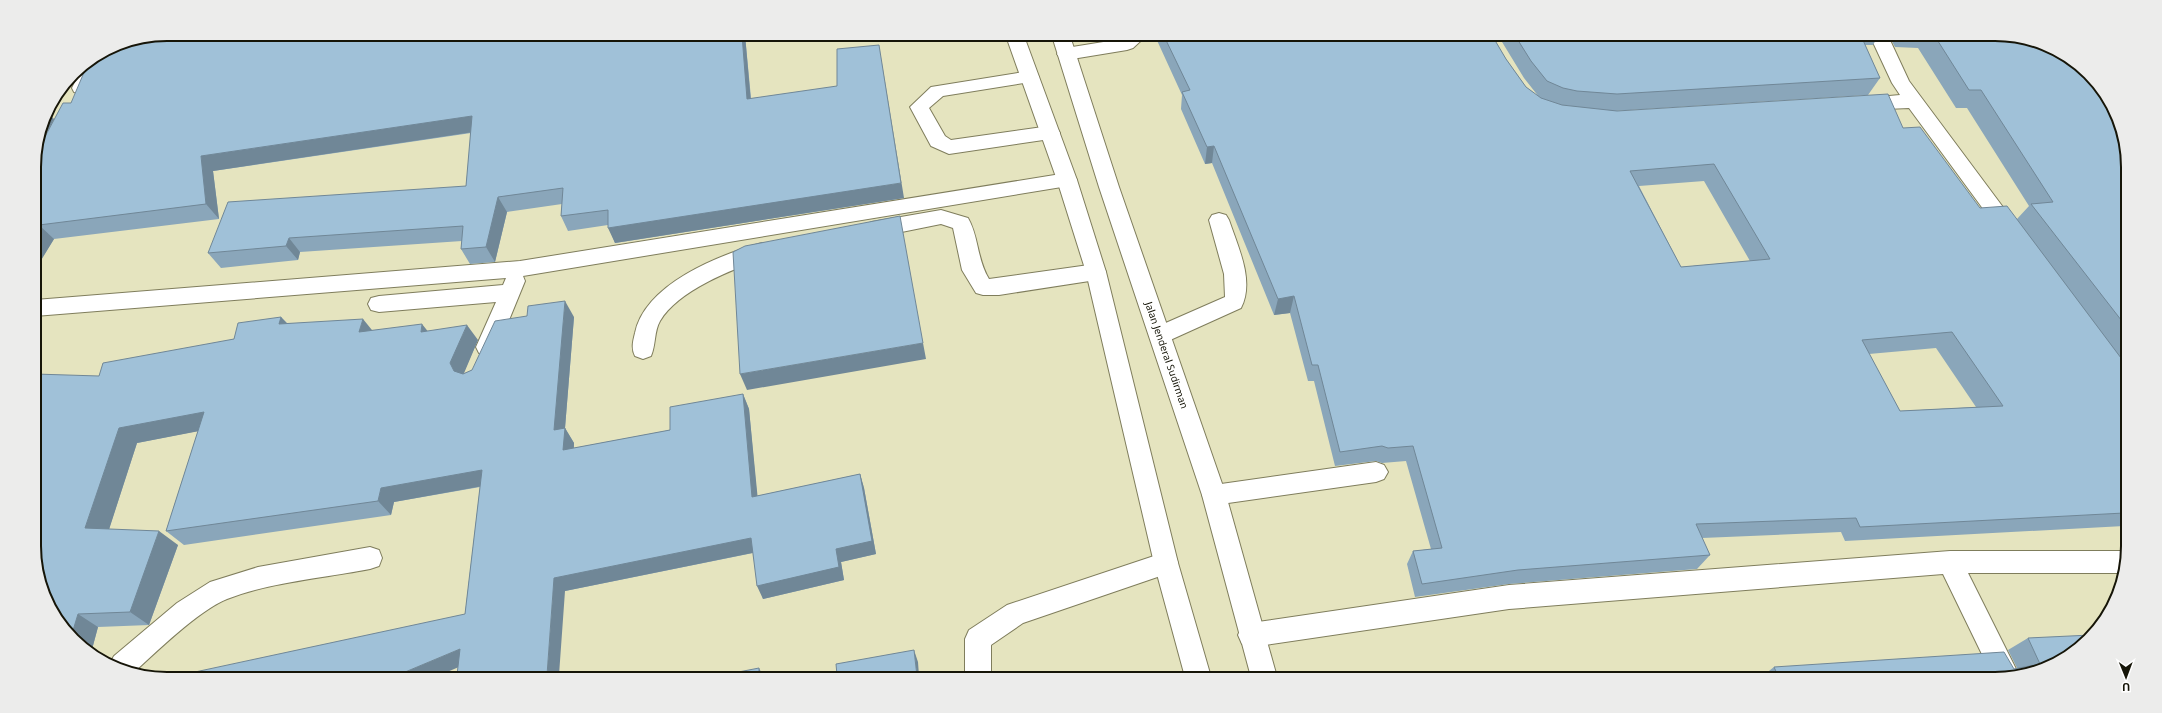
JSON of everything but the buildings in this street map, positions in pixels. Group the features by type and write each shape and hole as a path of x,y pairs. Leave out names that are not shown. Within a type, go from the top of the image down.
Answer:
{"street":[{"path":"1017,41 1067,180 1096,272 1166,563 1197,672"},
{"path":"1063,45 1127,44 1131,41"},
{"path":"1881,41 1901,83 2024,249"},
{"name":"Jalan Jenderal Sudirman","path":"1063,45 1214,494 1251,635 1262,672"},
{"path":"72,106 93,65"},
{"path":"1030,76 938,92 919,107 938,141 949,147 1050,133"},
{"path":"1843,106 1914,101"},
{"path":"41,308 520,269 1067,180"},
{"path":"830,238 941,217 961,223 966,236 972,270 983,287 999,288 1096,272"},
{"path":"1160,335 1233,302 1236,298 1236,281 1219,220"},
{"path":"643,350 651,316 686,283 746,255 784,247"},
{"path":"480,364 520,269"},
{"path":"379,304 511,292"},
{"path":"1214,494 1376,472"},
{"path":"124,664 186,611 218,590 258,578 370,558"},
{"path":"1950,562 2004,672"},
{"path":"1251,635 1509,597 1950,562 2120,562"},
{"path":"978,672 978,639 1016,613 1057,601 1166,563"}]}
